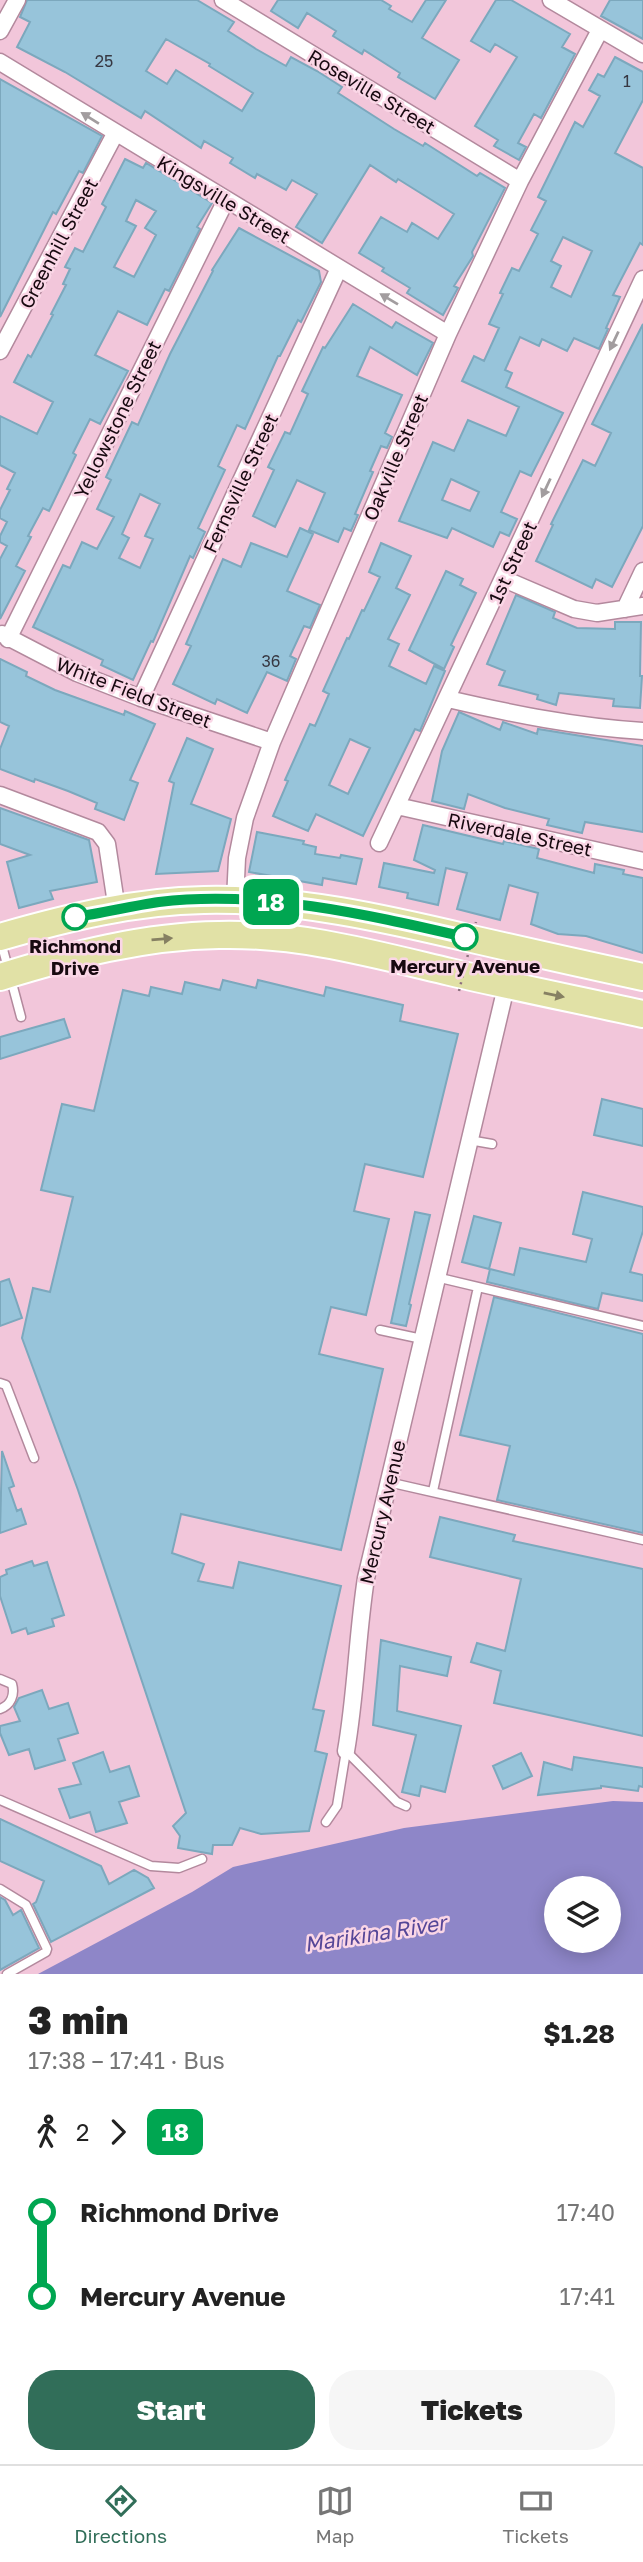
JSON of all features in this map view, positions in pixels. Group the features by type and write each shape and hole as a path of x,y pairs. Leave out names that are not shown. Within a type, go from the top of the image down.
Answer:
{"main road":[{"path":"0,938 68,919 159,902 235,900 367,914 643,977"},
{"path":"5,976 153,939 219,935 279,937 358,950 643,1014"}],"street":[{"path":"0,32 17,0"},
{"name":"Roseville Street","path":"223,0 520,181"},
{"path":"551,0 643,54"},
{"name":"Oakville Street","path":"235,900 237,858 245,818 272,742 448,334 520,181 600,30"},
{"name":"Kingsville Street","path":"0,62 448,334"},
{"name":"Greenhill Street","path":"0,351 115,134"},
{"name":"Yellowstone Street","path":"4,636 226,200"},
{"name":"Fernsville Street","path":"141,698 339,268"},
{"name":"1st Street","path":"379,844 643,279"},
{"path":"625,609 643,571"},
{"path":"504,579 574,610 597,614 643,606"},
{"name":"White Field Street","path":"4,636 78,673 141,698 272,742"},
{"path":"448,699 529,718 643,731"},
{"path":"0,795 98,832 107,844 117,910"},
{"name":"Riverdale Street","path":"397,806 643,861"},
{"name":"Mercury Avenue","path":"346,1751 353,1710 359,1625 366,1578 515,949"}],"lane":[{"path":"0,938 5,976 21,1017"},
{"path":"469,1140 492,1144"},
{"path":"436,1277 643,1326"},
{"path":"433,1491 478,1287"},
{"path":"380,1330 422,1339"},
{"path":"0,1383 6,1385 34,1458"},
{"path":"388,1482 643,1540"},
{"path":"0,1679 12,1684 13,1693 8,1704 0,1709"},
{"path":"346,1751 397,1802 407,1806"},
{"path":"326,1822 337,1806 346,1751"},
{"path":"0,1800 150,1867 179,1868 202,1859"},
{"path":"0,1889 26,1905 47,1949 7,1974"}],"path":[{"path":"459,991 476,922"}],"water":[{"name":"Marikina River","path":"613,1801 643,1802 643,1974 38,1974 192,1892 233,1867 404,1828"}],"building":[{"path":"27,0 197,0 234,22 228,31 256,49 286,66 291,57 317,71 342,87 338,93 394,129 423,146 425,143 477,176 480,173 505,188 472,252 473,256 454,286 458,288 443,315 407,293 410,288 359,253 381,217 407,232 412,223 438,239 454,214 370,165 322,243 296,227 317,194 292,180 286,190 257,174 255,178 230,163 233,158 204,141 201,148 145,111 141,118 65,72 17,47 30,22 20,17","holes":["166,39 210,64 209,66 253,93 242,111 176,70 167,84 146,71"]},
{"path":"278,0 381,0 391,6 389,9 412,22 426,0 446,0 422,38 459,60 435,99 398,77 400,73 364,50 362,54 333,36 336,31 307,13 298,28 271,11"},
{"path":"496,0 511,0 570,34 562,47 575,54 541,118 534,114 518,143 526,147 519,160 494,146 498,140 475,126 517,57 495,44 490,52 471,41"},
{"path":"610,0 643,0 643,39 601,16"},
{"path":"615,57 643,72 643,100 615,153 643,168 643,245 640,243 613,295 620,297 599,349 574,338 567,351 542,339 539,346 520,337 505,370 512,373 506,387 563,413 531,476 520,471 501,512 517,519 509,536 500,532 493,547 452,528 447,538 399,521 433,442 454,451 468,420 506,436 519,407 462,381 474,356 484,361 499,328 489,324 503,294 500,293 512,268 519,271 538,234 531,230 546,201 538,197 575,122 583,127 600,96 589,90 598,74 604,77","holes":["563,237 592,251 571,297 551,287 561,266 551,261","451,479 479,492 470,511 442,500"]},
{"path":"0,79 102,136 83,173 79,171 56,214 53,212 0,317"},
{"path":"125,159 143,168 146,163 212,203 197,227 200,229 169,291 165,289 147,325 118,311 95,355 128,371 100,424 90,419 49,511 43,508 28,536 31,537 16,566 25,571 0,619 0,559 7,546 0,542 0,536 7,522 0,518 0,510 15,473 0,465 0,416 37,434 53,402 14,382 28,355 31,357 53,315 51,314 66,285 63,284 70,269 65,267 75,248 83,252 106,207 102,204","holes":["136,200 156,211 145,228 156,235 134,277 114,267 136,226 126,221"]},
{"path":"239,228 319,271 321,282 301,322 298,320 278,356 245,429 237,425 218,466 225,470 198,528 205,532 193,558 190,556 153,642 151,641 133,680 101,665 103,660 33,627 63,565 70,568 82,542 97,549 114,517 97,509 111,480 106,477 132,422 138,425 212,270","holes":["140,494 160,504 145,536 153,539 140,568 119,558 129,538 122,534"]},
{"path":"353,304 392,328 396,322 433,343 417,375 370,347 357,376 402,395 385,433 392,437 387,448 381,446 370,471 373,472 355,514 358,515 351,531 344,528 338,542 309,530 325,493 297,480 275,527 253,516 274,470 268,467 285,432 290,434 308,394 302,391 323,347 325,348"},
{"path":"643,324 643,526 612,587 596,579 592,588 536,561 583,460 595,466 611,433 592,424"},
{"path":"300,528 313,534 287,591 320,605 310,628 304,626 290,656 296,659 287,681 267,672 247,713 217,699 215,704 173,684 191,646 186,644 223,559 241,567 251,543 287,557"},
{"path":"381,543 411,556 396,588 410,595 388,639 399,644 389,666 426,684 434,666 445,671 420,731 415,729 363,836 316,814 308,831 273,816 288,781 285,780 310,724 315,726 329,694 323,691 347,638 349,639 380,577 369,572","holes":["350,739 370,748 348,794 329,785"]},
{"path":"446,571 463,579 460,585 476,593 451,645 454,647 444,669 409,650"},
{"path":"516,595 555,612 553,618 577,628 615,629 615,622 641,622 640,708 613,706 614,699 559,693 556,705 537,699 538,695 499,685 505,671 487,664"},
{"path":"0,659 55,690 124,715 125,711 155,724 130,780 138,783 124,820 95,809 97,803 68,791 0,769 0,749 9,726 0,722"},
{"path":"459,712 500,730 503,722 537,734 538,729 643,746 643,832 585,822 582,833 547,825 549,819 505,808 468,794 464,809 432,801 442,751"},
{"path":"187,738 213,749 191,804 231,819 218,871 156,874 174,783 169,781"},
{"path":"0,808 89,840 97,882 50,891 53,899 19,908 7,862 30,855 0,844"},
{"path":"423,825 503,844 504,841 539,849 537,858 594,873 595,864 624,870 623,874 643,878 643,953 586,936 558,934 531,924 538,893 509,885 500,920 457,909 467,873 446,868 438,905 407,898 408,893 379,887 384,863 434,873 435,870 414,860"},
{"path":"257,832 304,841 303,844 316,847 315,854 362,859 356,884 323,878 322,885 249,872"},
{"path":"223,980 256,988 258,980 324,996 326,987 403,1005 400,1021 458,1034 423,1177 365,1164 354,1211 389,1219 366,1315 331,1307 319,1354 383,1369 341,1550 181,1514 172,1553 204,1564 198,1581 233,1588 239,1562 341,1586 313,1709 324,1711 315,1751 327,1754 309,1831 261,1834 240,1828 232,1845 213,1845 212,1854 178,1848 180,1836 173,1826 186,1813 78,1490 22,1338 33,1288 50,1292 73,1197 41,1190 62,1104 94,1111 123,990 149,996 151,987 182,994 185,982 220,990"},
{"path":"64,1019 70,1037 0,1059 0,1037"},
{"path":"602,1099 643,1109 643,1146 594,1135"},
{"path":"583,1192 643,1207 643,1231 630,1272 643,1275 643,1301 602,1293 598,1309 487,1282 490,1269 514,1275 520,1248 586,1262 592,1239 573,1234"},
{"path":"415,1212 430,1215 406,1326 391,1323"},
{"path":"474,1216 501,1223 489,1269 462,1262"},
{"path":"9,1279 22,1318 0,1326 0,1282"},
{"path":"494,1297 643,1334 643,1533 497,1500 510,1446 460,1435"},
{"path":"2,1451 14,1486 9,1488 17,1511 21,1509 26,1524 0,1533"},
{"path":"440,1517 515,1535 513,1541 643,1569 643,1736 494,1703 501,1671 471,1662 477,1643 505,1651 521,1579 430,1557"},
{"path":"32,1561 34,1566 47,1562 64,1615 52,1619 54,1626 28,1634 26,1628 12,1633 0,1596 0,1577 7,1574 6,1570"},
{"path":"381,1640 451,1657 447,1676 400,1666 397,1711 461,1726 445,1792 421,1786 419,1796 402,1792 416,1735 373,1725"},
{"path":"42,1690 49,1709 68,1703 78,1733 58,1739 65,1760 35,1769 29,1749 9,1755 0,1726 20,1721 14,1707 19,1698"},
{"path":"103,1752 110,1772 129,1766 139,1796 119,1802 127,1823 96,1832 90,1812 70,1818 59,1789 81,1784 73,1763"},
{"path":"521,1753 532,1776 503,1789 493,1766"},
{"path":"574,1757 643,1768 643,1787 639,1786 638,1791 601,1786 538,1795 544,1762 572,1770"},
{"path":"0,1819 101,1866 109,1884 134,1870 148,1878 154,1888 51,1942 33,1904 44,1881 0,1861"},
{"path":"0,1897 5,1900 13,1915 21,1910 39,1948 0,1970"}],"bus line":[{"name":"18","path":"75,917 159,902 235,900 367,914 465,937"}],"place":[{"name":"Richmond Drive","path":"75,917"},
{"name":"Mercury Avenue","path":"465,937"}]}
